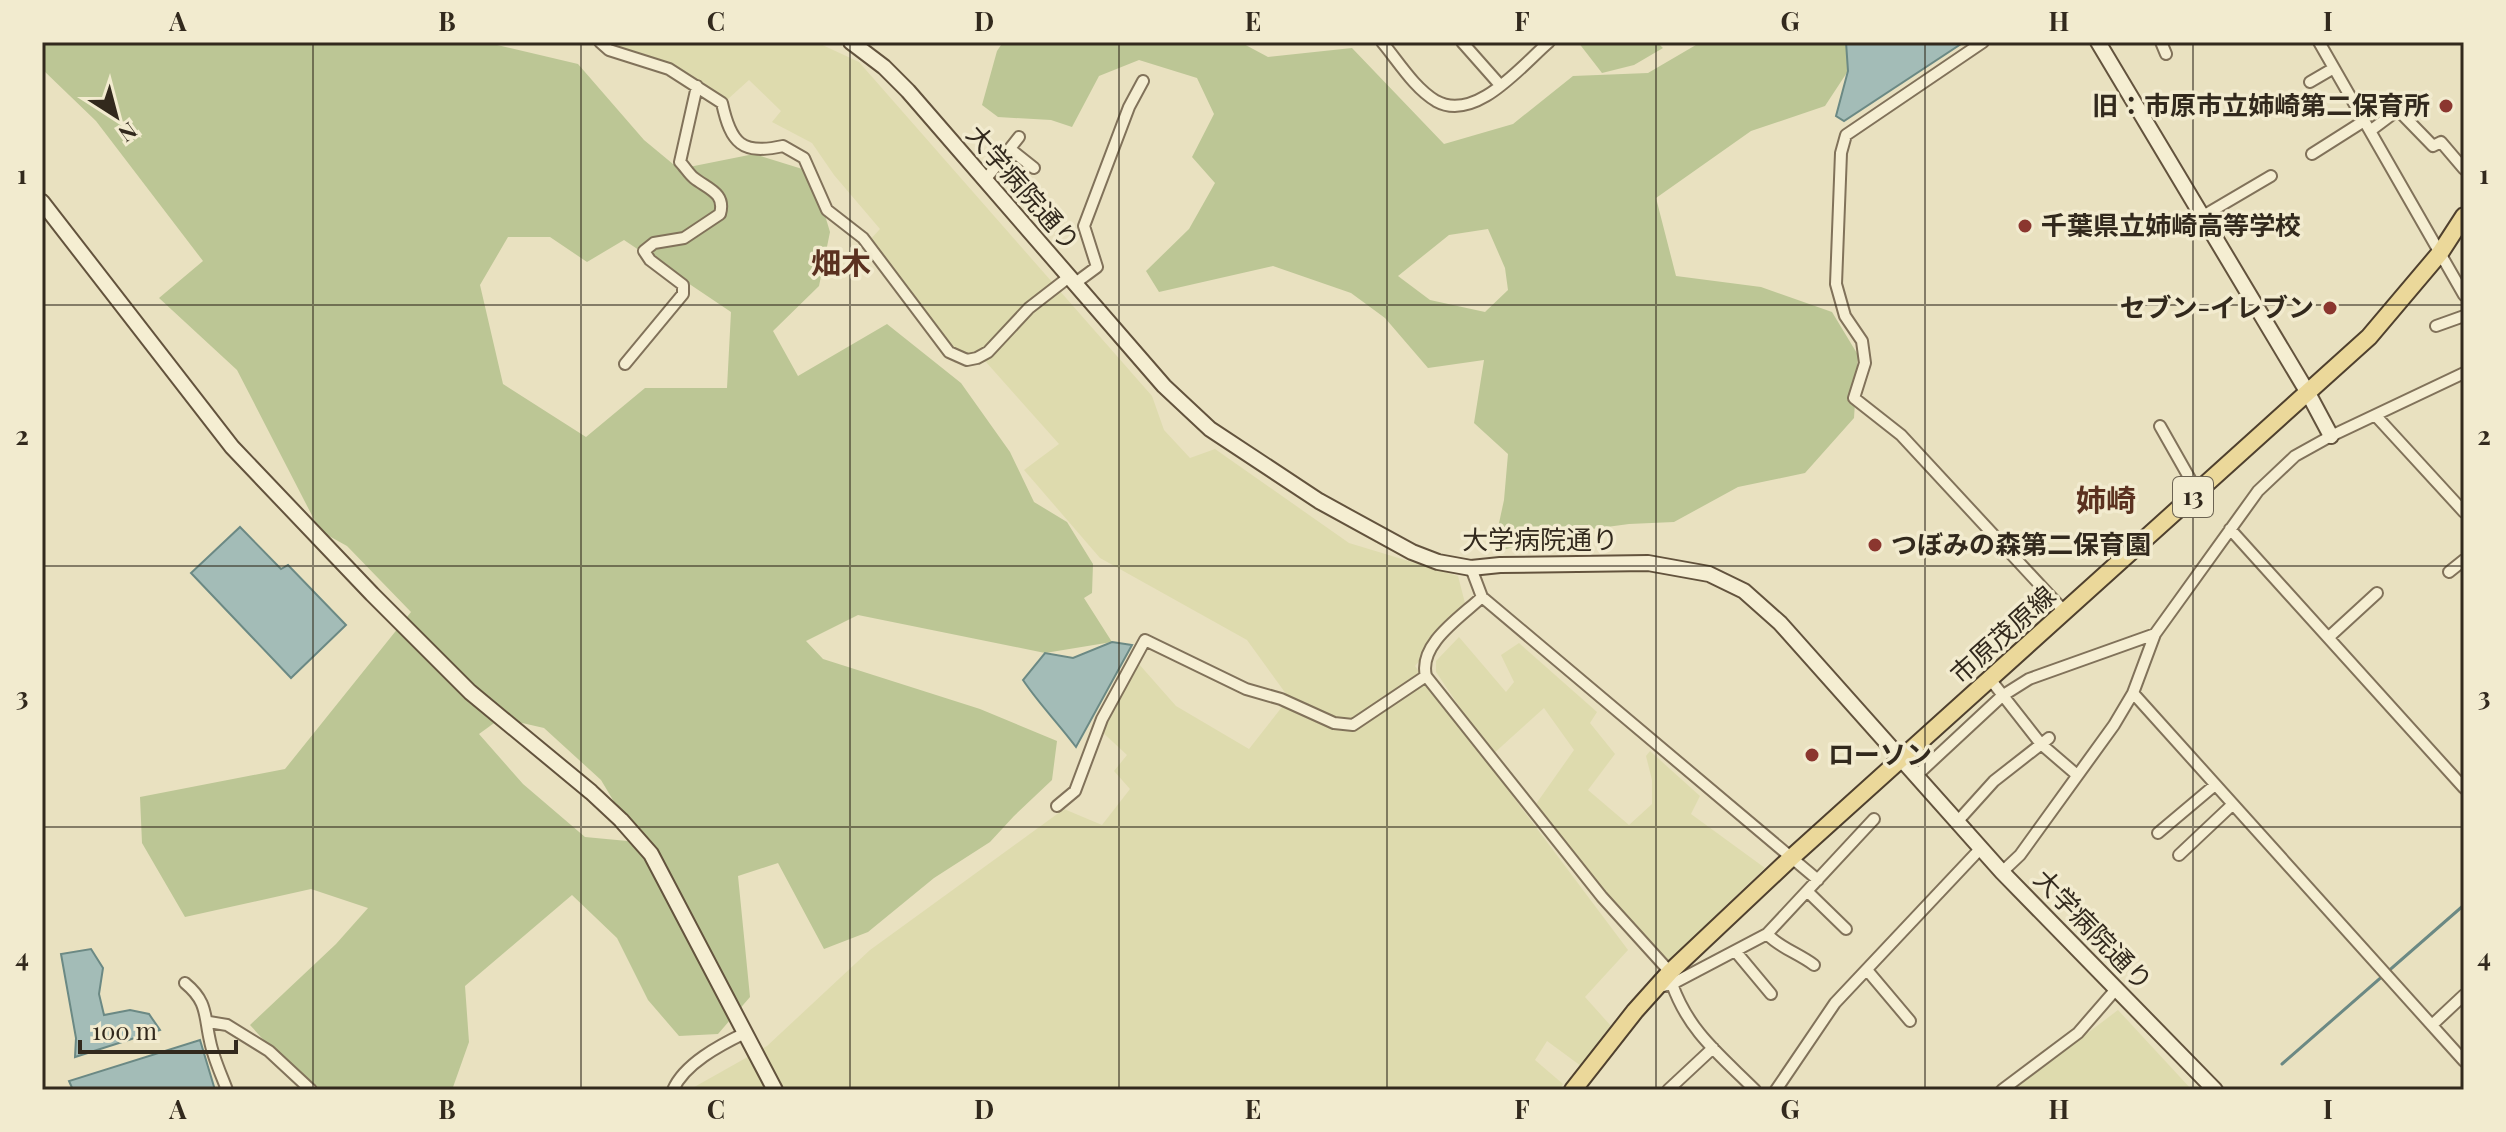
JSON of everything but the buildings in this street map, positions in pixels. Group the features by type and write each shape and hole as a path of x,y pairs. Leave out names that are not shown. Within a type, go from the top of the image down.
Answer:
{"main road":[{"name":"市原茂原線","path":"1573,1090 1654,988 1671,978 1791,858 2369,337 2440,253 2464,216"}],"street":[{"path":"600,42 609,50 669,69 722,103 726,122 743,146 757,151 783,146 804,158 827,210 863,238 949,352 960,358 974,359 988,352 1029,308 1097,267 1084,226 1129,107 1143,81"},
{"name":"大学病院通り","path":"851,42 884,67 908,91 1164,386 1210,429 1319,501 1412,552 1438,562 1471,568 1648,563 1709,574 1744,591 1780,623 2002,872 2215,1090"},
{"path":"1382,42 1420,88 1438,102 1456,106 1481,102 1545,43"},
{"path":"1462,42 1500,85"},
{"path":"1983,42 1846,135 1841,153 1836,284 1845,316 1862,341 1865,363 1854,398 1901,435 2065,612"},
{"path":"2098,42 2331,436"},
{"path":"2161,42 2166,54"},
{"path":"2319,42 2464,295"},
{"path":"2310,82 2334,68"},
{"path":"625,364 683,294 683,285 650,260 644,251 654,243 684,238 720,214 723,205 717,192 692,176 680,162 697,86"},
{"path":"2370,131 2398,110 2433,146 2441,142 2464,169"},
{"path":"2312,154 2364,121"},
{"path":"985,180 1019,137"},
{"path":"1010,149 1034,168"},
{"path":"2203,216 2271,176"},
{"path":"42,202 232,447 470,692 591,792 651,854 775,1090"},
{"path":"2436,326 2464,316"},
{"path":"2002,872 2020,855 2114,725 2133,693 2155,634 2258,491 2295,456 2464,373"},
{"path":"2376,416 2464,512"},
{"path":"2160,426 2198,493"},
{"path":"2230,529 2464,788"},
{"path":"2449,572 2464,560"},
{"path":"1471,568 1482,597 1818,880"},
{"path":"2329,637 2377,593"},
{"path":"1482,597 1435,641 1427,653 1424,666 1426,676 1602,897 1671,978 1681,1009 1713,1048 1755,1090"},
{"path":"1916,776 2002,696 2029,679 2155,634"},
{"path":"1057,806 1075,791 1102,719 1145,640 1246,689 1281,699 1334,723 1353,725 1426,676"},
{"path":"1990,679 2002,696 2077,775"},
{"path":"2133,693 2464,1061"},
{"path":"1957,822 1994,781 2045,741"},
{"path":"2158,833 2215,785"},
{"path":"2179,855 2232,805"},
{"path":"1671,978 1736,952 1767,934 1874,819"},
{"path":"1776,1090 1835,1003 1981,848"},
{"path":"1808,892 1846,929"},
{"path":"1767,934 1777,945 1792,949 1814,965"},
{"path":"1736,952 1771,994"},
{"path":"1867,970 1910,1021"},
{"path":"185,983 204,1007 209,1022 209,1040 227,1090"},
{"path":"2002,1090 2078,1033 2117,988"},
{"path":"2432,1025 2464,995"},
{"path":"209,1022 227,1025 269,1051 311,1090"},
{"path":"673,1090 678,1078 723,1044 745,1033"},
{"path":"1668,1090 1713,1048"}],"shaded area":[{"path":"584,42 816,42 859,62 1152,396 1164,430 1190,458 1215,449 1349,543 1458,576 1466,607 1415,666 1628,950 1585,997 1611,1026 1581,1066 1547,1041 1535,1060 1563,1084 1559,1090 689,1090 767,1046 870,950 1064,809 1102,825 1130,789 1114,771 1127,755 1099,729 1138,663 1176,706 1249,749 1289,698 1247,640 1100,558 1024,470 1059,444 986,362 955,363 867,243 880,229 834,175 812,143 772,122 781,111 749,80 728,99 692,76"},
{"path":"1459,637 1506,692 1514,682 1501,655 1519,643 1597,712 1590,723 1615,754 1588,790 1629,825 1652,804 1652,780 1646,756 1650,751 1700,796 1691,814 1765,868 1666,963 1609,899 1536,804 1574,750 1544,708 1492,755 1436,672 1436,661"},
{"path":"2118,1010 2192,1090 2012,1090 2068,1048"}],"green space":[{"path":"42,42 484,42 578,64 644,140 679,169 754,154 812,172 830,232 819,286 773,331 798,376 887,324 961,383 1010,452 1034,502 1067,522 1093,564 1092,593 1084,598 1112,642 1045,653 858,615 806,641 823,659 980,709 1057,741 1052,780 990,842 934,878 868,932 824,949 778,863 738,876 750,997 718,1034 679,1036 648,1000 617,938 572,895 465,986 469,1042 452,1090 309,1090 250,1025 336,944 368,908 311,889 185,917 142,843 140,797 285,769 411,612 347,546 320,531 237,370 159,298 203,261 96,121 42,69","holes":["508,237 550,237 587,262 624,240 731,312 727,388 645,388 586,437 503,384 480,285","501,718 544,728 601,780 638,842 585,837 523,784 479,734"]},
{"path":"1003,42 1240,42 1268,57 1352,48 1444,144 1513,124 1573,76 1648,73 1701,42 1846,42 1848,71 1825,106 1751,131 1656,198 1676,276 1761,287 1832,312 1858,355 1854,418 1805,473 1738,487 1674,522 1629,524 1562,533 1503,550 1496,537 1504,500 1508,454 1474,423 1484,360 1428,368 1385,318 1351,293 1273,266 1159,292 1146,271 1189,229 1215,183 1192,157 1214,114 1197,78 1139,60 1099,76 1072,127 1051,120 998,117 982,105 997,51","holes":["1488,229 1505,268 1508,290 1485,312 1430,300 1398,276 1449,235"]},
{"path":"1578,42 1657,42 1663,48 1634,65 1602,73"}],"water":[{"path":"1846,42 1964,42 1844,121 1836,116 1848,71"},
{"path":"240,527 281,569 288,565 346,625 291,678 191,573"},
{"path":"1112,642 1132,645 1076,747 1023,680 1045,653 1073,658"},
{"path":"91,949 103,968 99,994 104,1015 130,1010 149,1014 160,1030 75,1057 76,1038 61,954"},
{"path":"200,1040 215,1090 73,1090 69,1081"}],"waterway":[{"path":"2282,1064 2464,905"}],"place":[{"name":"旧：市原市立姉崎第二保育所","path":"2446,106"},
{"name":"千葉県立姉崎高等学校","path":"2025,226"},
{"name":"セブン-イレブン","path":"2330,308"},
{"name":"つぼみの森第二保育園","path":"1875,545"},
{"name":"ローソン","path":"1812,755"}],"district":[{"name":"畑木","path":"841,264"},
{"name":"姉崎","path":"2106,501"}]}
